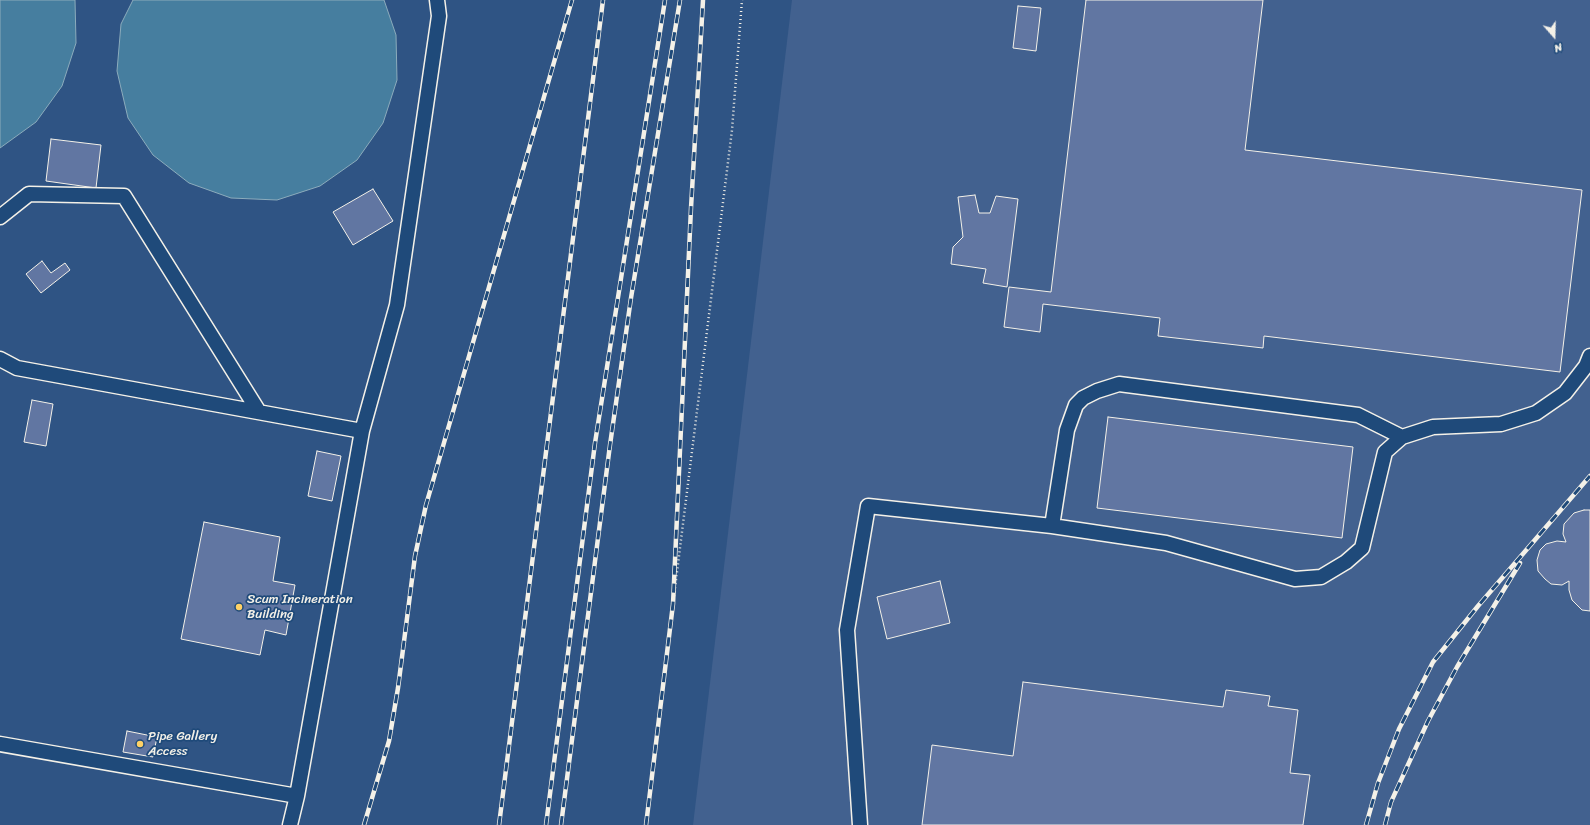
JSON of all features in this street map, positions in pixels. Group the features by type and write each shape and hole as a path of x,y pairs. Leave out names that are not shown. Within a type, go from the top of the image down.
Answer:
{"lane":[{"path":"290,825 297,796 362,431 397,305 439,16 437,0"},
{"path":"0,217 29,194 124,196 259,412"},
{"path":"860,825 846,630 868,506 1052,526 1166,543 1295,579 1321,577 1346,562 1362,548 1385,452 1402,437 1433,427 1501,424 1536,413 1565,393 1586,366 1590,356"},
{"path":"0,359 17,368 362,431"},
{"path":"1052,526 1067,430 1076,405 1082,398 1097,391 1119,384 1358,415 1402,437"},
{"path":"0,744 297,796"}],"path":[{"path":"673,604 732,130 742,0"}],"shaded area":[{"path":"0,0 75,0 76,43 62,86 36,122 0,148"},
{"path":"133,0 384,0 396,35 397,80 383,123 357,160 320,186 277,200 231,198 189,183 153,155 128,118 117,71 121,24"},
{"path":"792,0 1590,0 1590,825 693,825"}],"building":[{"path":"1086,0 1263,0 1245,150 1582,190 1560,372 1264,336 1263,348 1158,336 1160,318 1043,304 1040,332 1004,327 1009,287 1051,292"},
{"path":"1018,6 1041,8 1036,51 1013,48"},
{"path":"51,139 101,145 96,188 46,181"},
{"path":"373,189 393,221 353,245 333,212"},
{"path":"975,195 979,213 990,213 996,196 1018,199 1007,287 983,283 986,269 951,264 953,247 963,237 958,197"},
{"path":"42,261 51,273 65,263 70,270 41,293 26,274"},
{"path":"32,400 53,404 46,446 24,442"},
{"path":"1108,417 1353,447 1342,538 1097,508"},
{"path":"317,451 341,456 332,501 308,496"},
{"path":"1590,510 1590,611 1582,610 1572,600 1569,590 1569,581 1562,585 1551,584 1545,579 1538,571 1537,560 1540,550 1546,544 1557,541 1566,542 1563,534 1564,524 1574,513"},
{"name":"Scum Incineration Building","path":"204,522 280,537 273,581 295,585 286,635 265,630 260,655 181,639"},
{"path":"940,581 950,623 887,639 877,597"},
{"path":"1023,682 1223,707 1226,690 1270,696 1268,706 1298,710 1290,773 1310,775 1303,825 922,825 932,745 1013,756"},
{"name":"Pipe Gallery Access","path":"127,731 157,737 153,757 123,752"}],"railway":[{"path":"364,825 389,741 398,688 415,556 426,505 572,0"},
{"path":"499,825 603,0"},
{"path":"546,825 595,443 665,0"},
{"path":"561,825 610,445 631,298 680,0"},
{"path":"646,825 673,604 691,208 703,0"},
{"path":"1366,825 1378,783 1399,729 1433,662 1478,606 1590,476"},
{"path":"1385,825 1391,802 1428,721 1457,667 1520,563"}],"place":[{"name":"Scum Incineration Building","path":"239,607"},
{"name":"Pipe Gallery Access","path":"140,744"}]}
